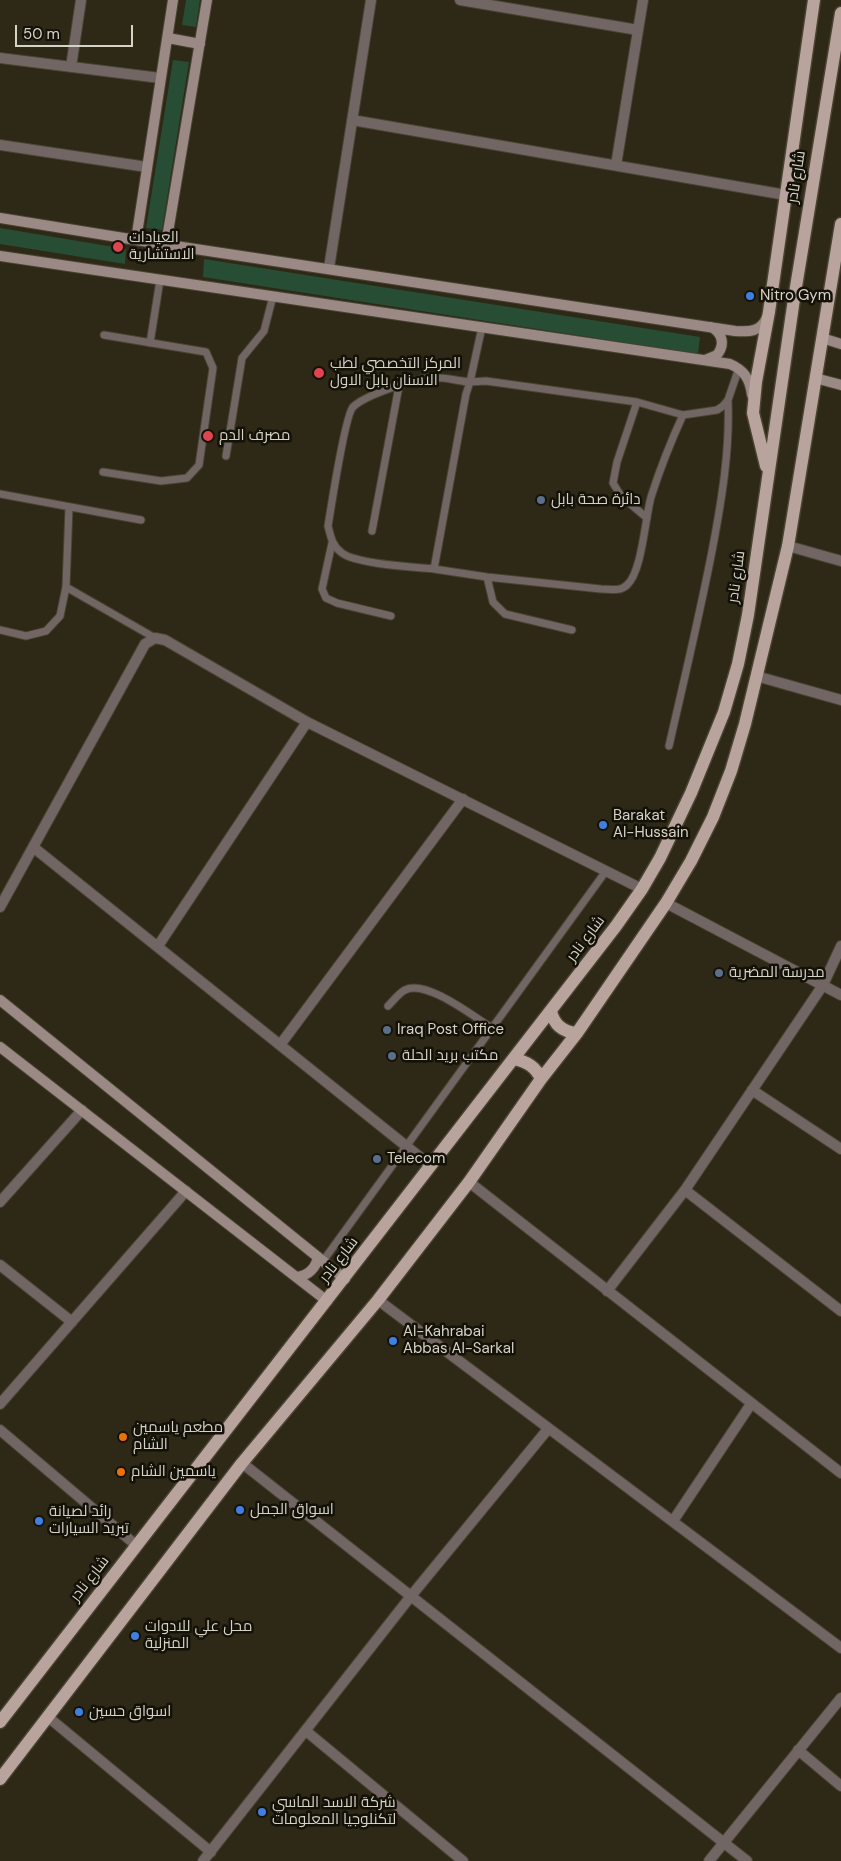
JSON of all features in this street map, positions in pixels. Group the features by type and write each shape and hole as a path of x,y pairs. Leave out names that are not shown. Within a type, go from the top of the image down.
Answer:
{"main road":[{"path":"136,240 173,0"},
{"path":"166,244 207,0"},
{"path":"754,413 756,382 769,312 814,0"},
{"name":"شارع نادر","path":"0,1722 552,1011 642,889 677,826 724,712 738,664 748,615 794,299 841,13"},
{"path":"168,38 200,44"},
{"path":"0,218 747,332 762,326 769,312"},
{"path":"0,1779 242,1464 378,1300 469,1182 541,1080 577,1033 666,904 691,861 713,817 731,772 745,724 788,546 841,224"},
{"path":"0,256 730,364 739,368 746,375 751,386 754,413 766,463 766,490"},
{"path":"702,359 712,358 717,355 722,346 721,335 707,326"},
{"path":"822,338 841,344"},
{"path":"815,378 841,385"},
{"path":"0,1000 345,1278"},
{"path":"552,1011 553,1018 563,1030 577,1033"},
{"path":"0,1047 327,1301"},
{"path":"514,1059 528,1062 538,1073 541,1080"},
{"path":"296,1277 303,1276 311,1271 320,1259"}],"street":[{"path":"71,67 81,0"},
{"path":"330,268 371,0"},
{"path":"460,0 638,30"},
{"path":"616,165 643,0"},
{"path":"0,58 160,78"},
{"path":"352,120 786,195"},
{"path":"0,145 147,167"},
{"path":"788,546 841,561"},
{"path":"0,907 145,644 155,638 165,640 308,722 642,889"},
{"path":"756,676 841,700"},
{"path":"158,946 308,722"},
{"path":"280,1044 463,799"},
{"path":"33,847 431,1166"},
{"path":"666,904 841,995"},
{"path":"607,1291 685,1190 823,985 841,946"},
{"path":"752,1090 841,1149"},
{"path":"0,1202 82,1110"},
{"path":"469,1182 841,1473"},
{"path":"685,1190 841,1311"},
{"path":"0,1404 186,1191"},
{"path":"0,1265 72,1322"},
{"path":"378,1300 841,1648"},
{"path":"672,1521 751,1404"},
{"path":"203,1861 411,1596 548,1429"},
{"path":"0,1430 137,1546"},
{"path":"242,1464 747,1861"},
{"path":"709,1861 841,1698"},
{"path":"48,1717 210,1852"},
{"path":"306,1730 463,1861"},
{"path":"798,1750 841,1786"}],"lane":[{"path":"150,343 160,280"},
{"path":"226,456 242,358 264,331 273,296"},
{"path":"434,569 464,404 482,327"},
{"path":"102,472 161,481 187,478 199,464 213,368 206,352 104,335"},
{"path":"669,746 705,590 718,518 728,444 728,400 739,368"},
{"path":"390,616 337,603 326,598 322,589 332,543 328,526 347,425 352,407 364,399 399,386 430,378 470,382 486,380 637,402 683,415 717,410 728,400"},
{"path":"372,531 399,386"},
{"path":"637,402 616,462 613,483 621,496 647,518"},
{"path":"332,543 343,554 361,560 487,577 617,590 625,587 630,582 637,568 651,498 669,447 683,415"},
{"path":"0,494 141,520"},
{"path":"0,630 26,636 46,631 60,616 66,587 68,507"},
{"path":"487,577 493,602 505,614 572,630"},
{"path":"66,587 155,638"},
{"path":"320,1259 406,1146 606,871"},
{"path":"388,1006 405,990 418,987 436,993 492,1028"}],"green space":[{"path":"186,0 200,0 196,27 182,25"},
{"path":"173,60 189,62 162,230 146,228"},
{"path":"0,228 126,249 125,264 0,244"},
{"path":"204,259 700,337 698,354 203,277"}],"place":[{"name":"العيادات الاستشارية","path":"118,247"},
{"name":"Nitro Gym","path":"750,296"},
{"name":"المركز التخصصي لطب الاسنان بابل الاول","path":"319,373"},
{"name":"مصرف الدم","path":"208,436"},
{"name":"دائرة صحة بابل","path":"541,500"},
{"name":"Barakat Al-Hussain","path":"603,825"},
{"name":"مدرسة المضرية","path":"719,973"},
{"name":"Iraq Post Office","path":"387,1030"},
{"name":"مكتب بريد الحلة","path":"392,1056"},
{"name":"Telecom","path":"377,1159"},
{"name":"Al-Kahrabai Abbas Al-Sarkal","path":"393,1341"},
{"name":"مطعم ياسمين الشام","path":"123,1437"},
{"name":"ياسمين الشام","path":"121,1472"},
{"name":"اسواق الجمل","path":"240,1510"},
{"name":"رائد لصيانة تبريد السيارات","path":"39,1521"},
{"name":"محل علي للادوات المنزلية","path":"135,1636"},
{"name":"اسواق حسين","path":"79,1712"},
{"name":"شركة الاسد الماسي لتكنلوجيا المعلومات","path":"262,1812"}]}
